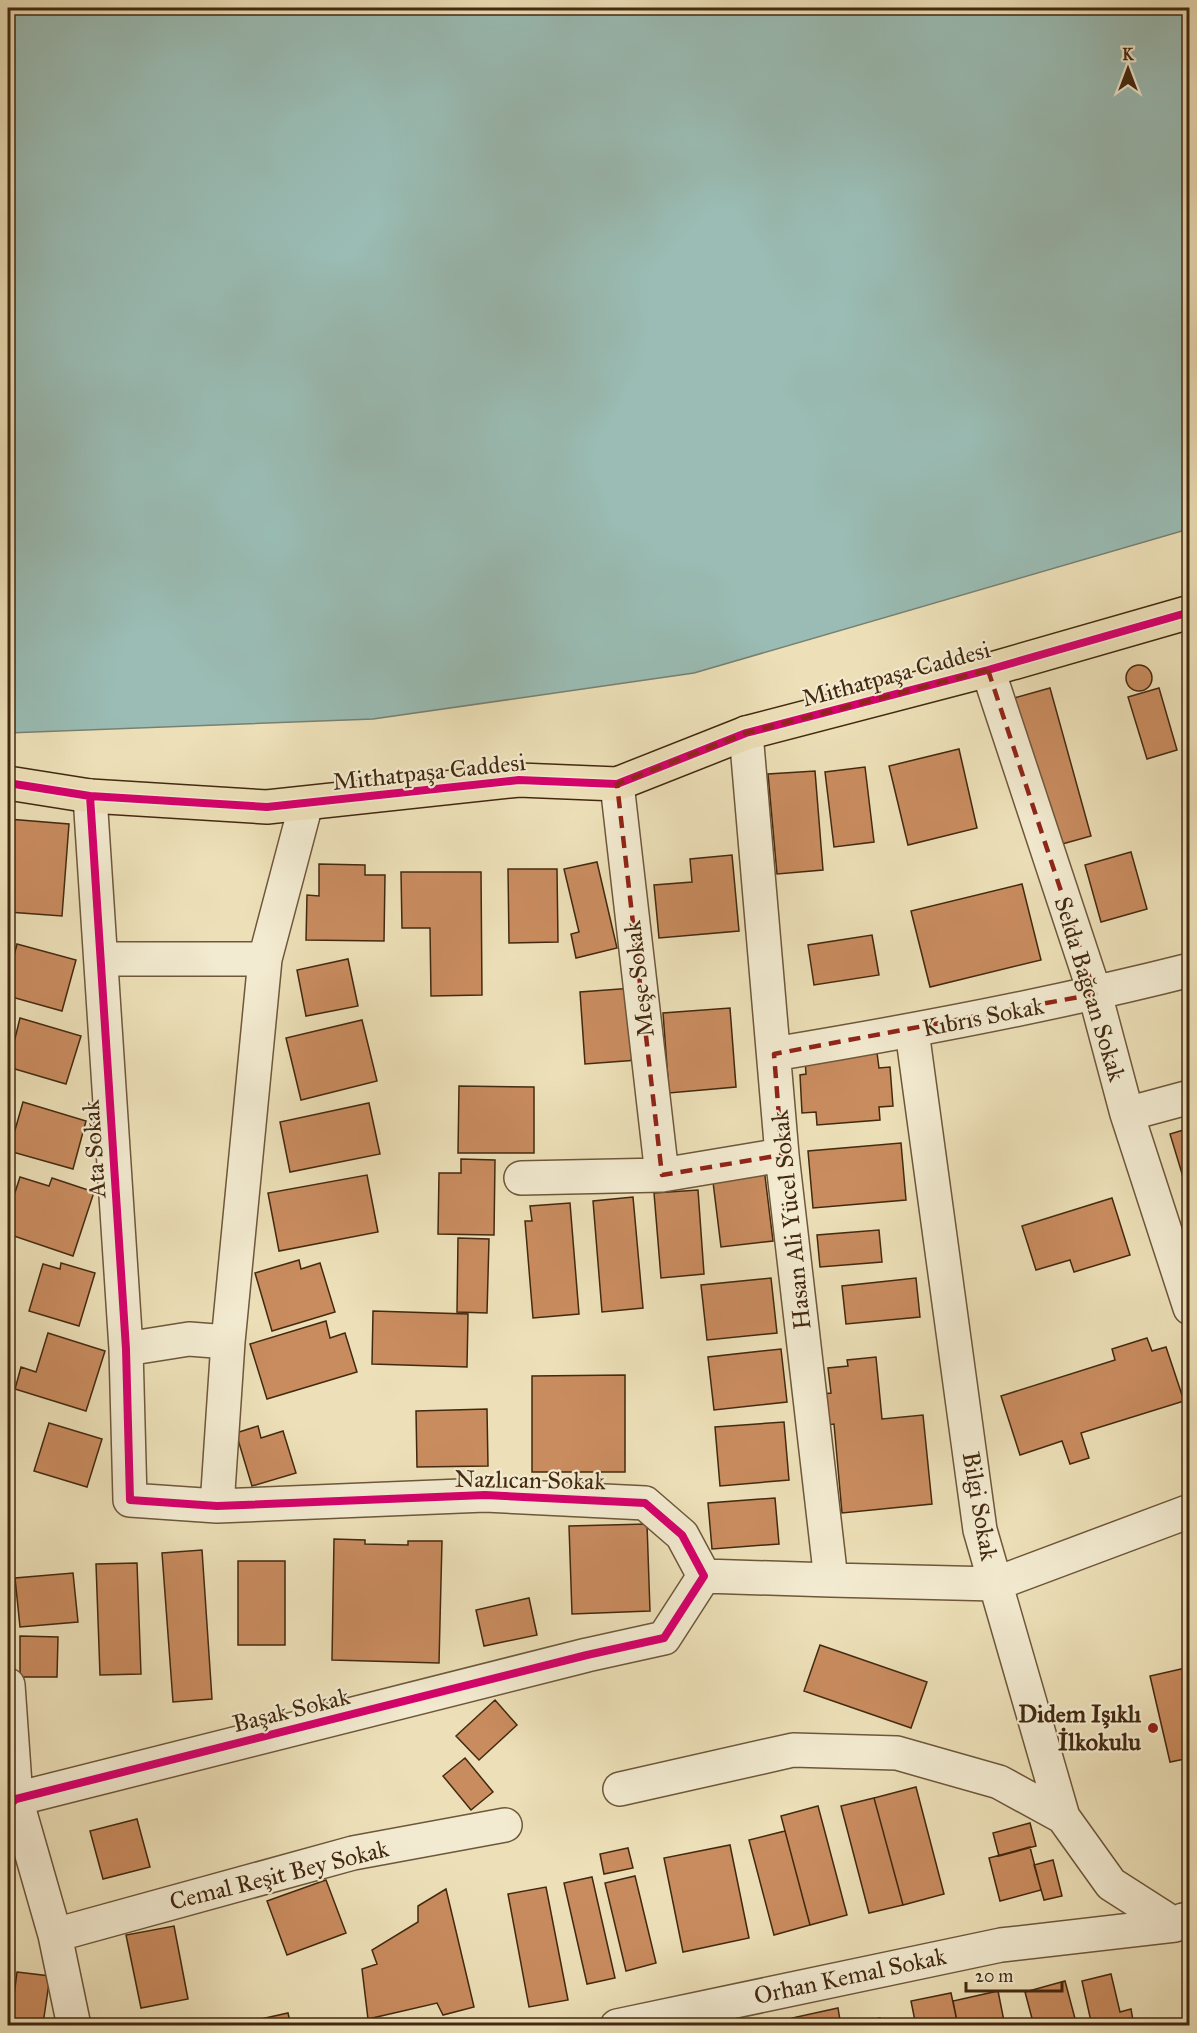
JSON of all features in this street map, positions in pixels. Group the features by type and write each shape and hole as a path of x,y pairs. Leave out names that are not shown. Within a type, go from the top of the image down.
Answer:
{"main road":[{"name":"Mithatpaşa Caddesi","path":"8,783 90,796 267,807 519,780 616,784 746,733 988,670 1190,612"}],"street":[{"name":"Selda Bağcan Sokak","path":"988,670 1095,994 1127,1114 1190,1308"},
{"name":"Hasan Ali Yücel Sokak","path":"746,733 782,1155 831,1580"},
{"name":"Meşe Sokak","path":"616,784 662,1174"},
{"name":"Ata Sokak","path":"90,796 126,1349 130,1500"},
{"path":"217,1506 228,1342 265,959 306,804"},
{"path":"102,959 265,959"},
{"name":"Kıbrıs Sokak","path":"774,1054 912,1031 1095,994 1190,970"},
{"name":"Bilgi Sokak","path":"912,1031 980,1530 1063,1818 1111,1884 1182,1921"},
{"path":"1127,1114 1190,1097"},
{"path":"521,1178 662,1174 782,1155"},
{"path":"126,1349 189,1339 228,1342"},
{"name":"Nazlıcan Sokak","path":"130,1500 217,1506 485,1495 645,1503 682,1535 704,1576"},
{"path":"704,1576 995,1584 1190,1511"},
{"name":"Başak Sokak","path":"12,1803 587,1655 664,1638 704,1576"},
{"path":"8,1684 12,1803 55,1935 74,2025"},
{"path":"620,1789 793,1750 897,1753 999,1782 1063,1818"},
{"name":"Cemal Reşit Bey Sokak","path":"55,1935 353,1853 506,1825"},
{"name":"Orhan Kemal Sokak","path":"617,2025 1001,1945 1182,1921"}],"highlighted area":[{"path":"988,670 1095,994 774,1054 782,1155 662,1175 617,784 746,733"}],"water":[{"path":"8,8 1189,8 1189,529 694,673 373,719 8,733"}],"building":[{"path":"1139,665 1148,669 1152,678 1148,687 1139,691 1130,687 1126,678 1130,669"},
{"path":"1050,688 1091,836 1055,846 1014,698"},
{"path":"1159,688 1177,750 1147,759 1128,697"},
{"path":"959,749 977,828 908,845 889,766"},
{"path":"865,767 874,842 834,847 825,772"},
{"path":"815,771 823,870 777,874 768,774"},
{"path":"8,819 69,824 62,916 8,912"},
{"path":"1131,852 1147,909 1101,922 1085,865"},
{"path":"732,855 739,931 659,938 654,885 692,882 690,859"},
{"path":"597,862 617,948 576,958 571,934 579,932 564,869"},
{"path":"319,864 365,865 365,875 385,875 384,941 306,940 307,895 319,896"},
{"path":"508,869 557,869 558,942 509,943"},
{"path":"401,872 481,872 482,995 431,996 430,928 402,928"},
{"path":"1022,884 1041,960 930,987 911,911"},
{"path":"872,935 879,975 814,985 808,945"},
{"path":"17,944 76,960 62,1011 8,996 8,979"},
{"path":"348,959 358,1006 306,1016 297,970"},
{"path":"633,988 638,1060 585,1064 580,992"},
{"path":"730,1008 736,1087 669,1093 663,1013"},
{"path":"20,1018 81,1036 66,1084 8,1067"},
{"path":"362,1020 377,1081 301,1100 286,1038"},
{"path":"877,1053 879,1068 890,1067 893,1106 879,1107 880,1120 817,1125 816,1112 802,1113 800,1075 806,1074 805,1059"},
{"path":"459,1086 534,1087 534,1153 458,1153"},
{"path":"23,1102 86,1121 73,1169 9,1151"},
{"path":"369,1103 380,1154 290,1172 280,1122"},
{"path":"1190,1128 1190,1189 1187,1190 1170,1134"},
{"path":"901,1143 906,1200 813,1208 808,1151"},
{"path":"461,1159 495,1160 494,1235 438,1234 439,1173 461,1173"},
{"path":"764,1168 773,1241 721,1247 712,1174"},
{"path":"367,1175 378,1232 279,1251 268,1193"},
{"path":"20,1177 49,1186 52,1178 94,1192 73,1256 8,1234 8,1214"},
{"path":"698,1190 704,1274 661,1278 654,1193"},
{"path":"633,1197 643,1308 602,1312 593,1201"},
{"path":"1112,1198 1130,1255 1074,1272 1070,1260 1036,1270 1022,1226"},
{"path":"570,1203 579,1314 533,1318 525,1221 532,1221 530,1206"},
{"path":"879,1230 882,1262 820,1267 817,1235"},
{"path":"458,1238 489,1239 487,1313 457,1312"},
{"path":"299,1260 301,1269 320,1263 335,1312 272,1331 255,1273"},
{"path":"61,1263 95,1273 79,1326 29,1311 43,1264 60,1269"},
{"path":"771,1278 777,1333 707,1340 701,1285"},
{"path":"916,1278 920,1317 846,1324 842,1286"},
{"path":"373,1311 468,1314 467,1367 372,1364"},
{"path":"326,1321 330,1338 345,1333 357,1372 267,1399 250,1344"},
{"path":"48,1333 105,1351 86,1411 15,1389 21,1367 36,1372"},
{"path":"1147,1338 1152,1351 1166,1347 1184,1401 1081,1433 1089,1458 1070,1464 1062,1441 1020,1455 1001,1396 1115,1360 1112,1349"},
{"path":"781,1349 787,1402 714,1410 708,1357"},
{"path":"876,1357 882,1419 923,1415 932,1504 842,1513 834,1424 827,1425 823,1394 831,1393 828,1368 848,1366 847,1360"},
{"path":"625,1375 625,1472 532,1472 532,1376"},
{"path":"487,1409 488,1466 417,1467 416,1411"},
{"path":"784,1422 789,1480 720,1486 715,1427"},
{"path":"49,1423 102,1439 87,1487 34,1471"},
{"path":"258,1426 261,1438 283,1431 296,1473 252,1486 236,1433"},
{"path":"775,1498 779,1544 712,1549 708,1503"},
{"path":"647,1524 650,1611 572,1614 569,1526"},
{"path":"334,1539 365,1540 365,1544 408,1545 408,1541 442,1541 439,1663 332,1660"},
{"path":"202,1550 212,1699 173,1702 162,1553"},
{"path":"238,1561 285,1561 285,1645 238,1645"},
{"path":"137,1563 141,1674 100,1675 96,1564"},
{"path":"73,1573 78,1622 20,1627 15,1578"},
{"path":"529,1598 537,1635 484,1646 476,1610"},
{"path":"20,1636 58,1637 57,1677 20,1677"},
{"path":"820,1645 927,1682 911,1728 804,1691"},
{"name":"Didem Işıklı İlkokulu","path":"1190,1667 1190,1758 1170,1762 1150,1676"},
{"path":"495,1700 517,1725 479,1760 456,1736"},
{"path":"465,1758 493,1792 471,1810 443,1776"},
{"path":"916,1787 944,1894 903,1905 874,1798"},
{"path":"874,1798 903,1905 869,1913 841,1806"},
{"path":"818,1806 847,1915 810,1925 781,1816"},
{"path":"137,1819 150,1867 103,1879 90,1831"},
{"path":"1030,1823 1036,1846 999,1856 993,1833"},
{"path":"785,1831 810,1925 774,1935 749,1840"},
{"path":"730,1845 749,1938 683,1952 664,1858"},
{"path":"1030,1847 1041,1890 1000,1901 989,1858"},
{"path":"628,1848 633,1868 604,1874 600,1854"},
{"path":"1053,1860 1062,1896 1044,1900 1034,1865"},
{"path":"635,1876 656,1963 626,1971 605,1883"},
{"path":"592,1877 615,1978 587,1984 564,1883"},
{"path":"326,1880 346,1933 287,1955 267,1901"},
{"path":"546,1887 568,2000 529,2007 508,1894"},
{"path":"446,1889 474,2007 443,2015 437,2003 368,2019 362,1969 377,1964 372,1950 418,1922 418,1906"},
{"path":"174,1926 188,1999 141,2008 126,1935"},
{"path":"17,1972 50,1976 43,2024 11,2019"},
{"path":"1111,1974 1120,2012 1131,2009 1134,2026 1092,2026 1082,1981"},
{"path":"1065,1981 1077,2026 1034,2026 1025,1992"},
{"path":"998,1991 1005,2026 958,2026 953,2001"},
{"path":"951,1993 958,2026 916,2026 911,2001"},
{"path":"838,2008 841,2026 793,2026 792,2018"},
{"path":"288,2013 291,2026 253,2026 252,2021"},
{"path":"880,2018 882,2026 849,2026"}],"cycle path":[{"path":"8,783 90,796 267,807 519,780 617,784 746,733 988,670 1190,612"},
{"path":"8,1806 16,1799 587,1655 664,1638 704,1576 682,1535 645,1503 485,1495 217,1506 130,1500 126,1349 90,796"}],"place":[{"name":"Didem Işıklı İlkokulu","path":"1153,1728"}]}
